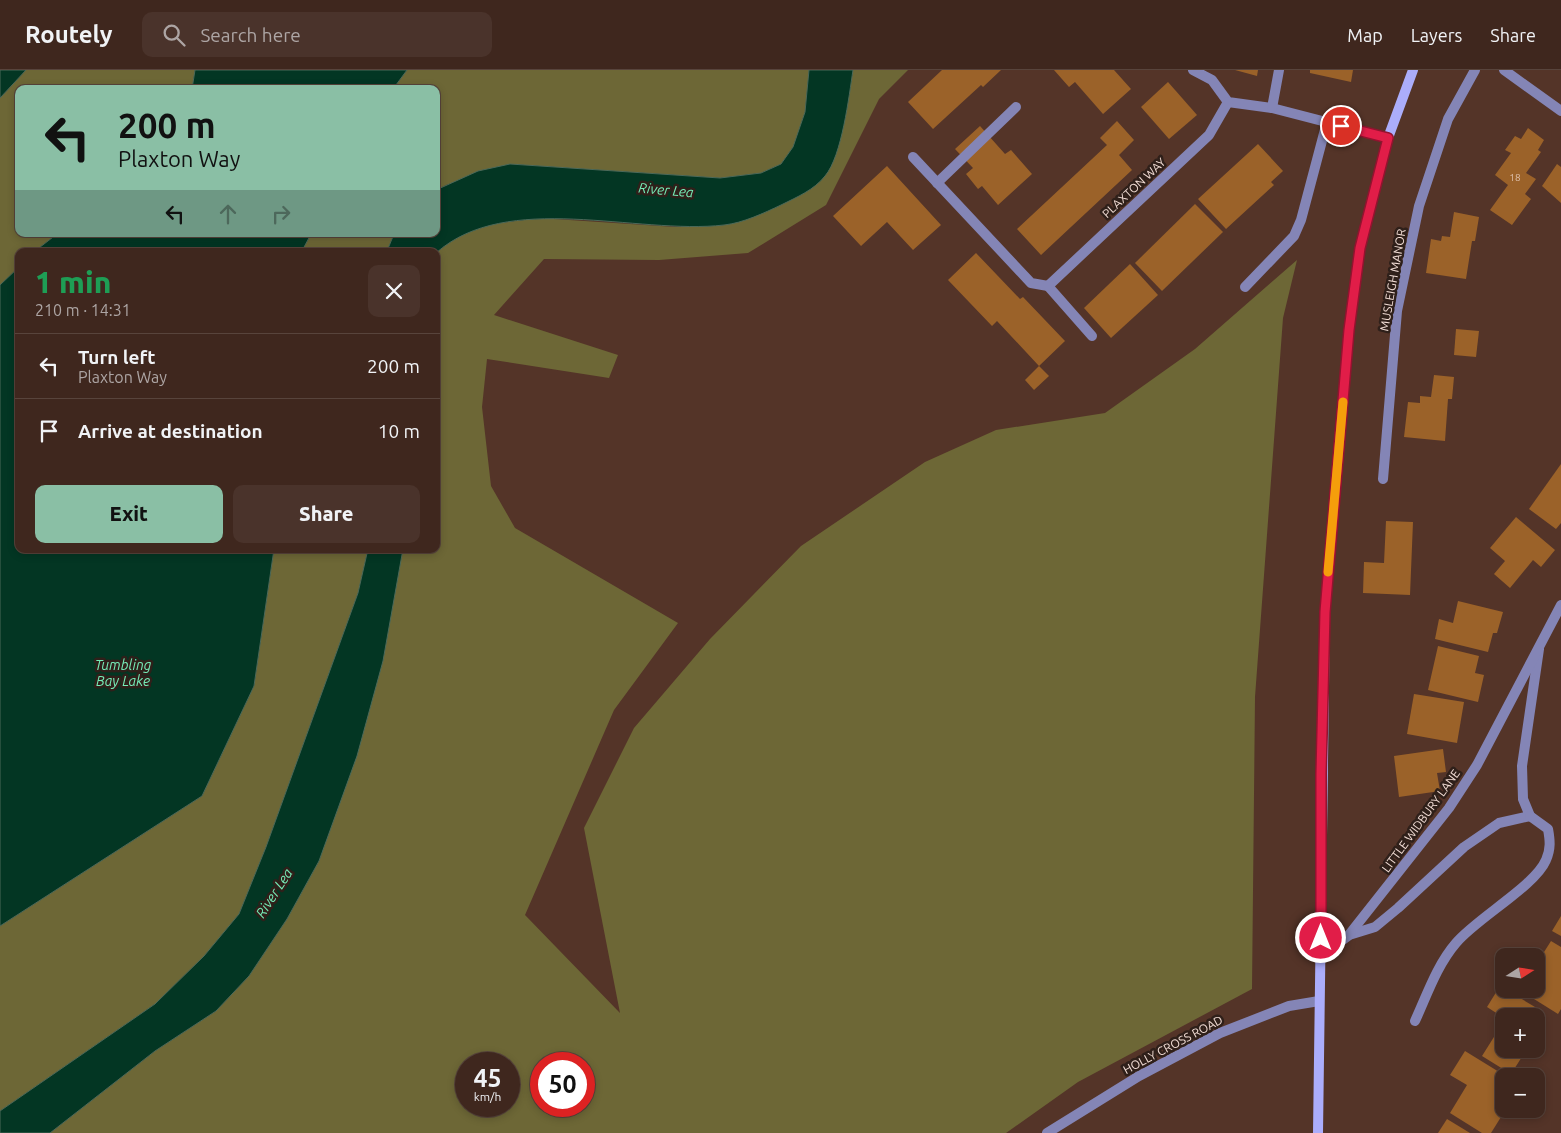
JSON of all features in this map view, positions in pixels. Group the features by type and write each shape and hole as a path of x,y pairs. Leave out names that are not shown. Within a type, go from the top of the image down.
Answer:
{"main road":[{"path":"1318,1133 1321,956 1321,774 1325,612 1349,330 1360,248 1388,138 1413,70"}],"street":[{"path":"1193,70 1212,80 1228,102 1272,108 1388,138"},
{"path":"1272,108 1279,70"},
{"name":"MUSLEIGH MANOR","path":"1383,479 1397,311 1419,206 1448,119 1475,70"},
{"path":"1504,70 1561,111"},
{"name":"PLAXTON WAY","path":"1048,286 1209,135 1228,102"},
{"path":"936,183 1016,107"},
{"path":"1245,287 1294,236 1301,220 1327,122"},
{"path":"913,157 1031,283 1048,286 1092,336"},
{"name":"LITTLE WIDBURY LANE","path":"1321,956 1348,936 1449,808 1477,765 1561,605"},
{"path":"1415,1021 1437,972 1456,943 1487,914 1526,884 1546,861 1550,844 1548,829 1530,816 1523,799 1522,766 1540,644"},
{"path":"1348,936 1375,927 1464,847 1499,823 1530,816"},
{"name":"HOLLY CROSS ROAD","path":"1047,1133 1139,1076 1220,1033 1289,1006 1319,1001"}],"shaded area":[{"path":"26,70 195,70 193,85 15,85 15,237 53,237 39,248 15,248 15,271 0,285 0,98"},
{"path":"407,70 809,70 805,112 793,147 781,164 761,173 720,178 510,164 440,188 440,85 396,85"},
{"path":"853,70 908,70 879,99 826,205 748,253 659,260 544,259 494,315 618,355 609,378 487,359 482,407 491,486 515,528 678,623 614,710 525,915 620,1013 584,828 634,728 710,639 801,546 925,462 996,430 1105,413 1195,349 1297,260 1283,318 1255,697 1252,989 1078,1082 1006,1133 50,1133 155,1051 216,1011 249,976 287,919 319,861 402,553 440,553 440,250 456,237 484,225 539,218 675,227 726,225 844,122"},
{"path":"309,237 393,237 388,248 304,248"},
{"path":"273,553 367,553 358,593 266,847 239,914 204,956 155,1004 0,1111 0,926 202,796 254,686"}],"water":[{"path":"0,70 26,70 0,98"},
{"path":"195,70 407,70 396,85 193,85"},
{"name":"River Lea","path":"809,70 853,70 840,141 831,167 825,176 816,185 799,196 746,220 724,225 689,226 574,219 535,219 499,223 465,234 440,250 440,248 388,248 393,237 440,237 440,188 478,171 510,164 720,178 761,173 781,164 793,147 805,112"},
{"path":"53,237 309,237 304,248 39,248"},
{"name":"Tumbling Bay Lake","path":"15,271 15,553 273,553 254,686 202,796 0,926 0,285"},
{"name":"River Lea","path":"367,553 402,553 383,661 357,756 319,861 287,919 249,976 216,1011 155,1051 50,1133 0,1133 0,1111 155,1004 204,956 239,914 266,847 358,593"}],"building":[{"path":"942,70 1001,70 983,87 981,85 933,129 908,102"},
{"path":"1054,70 1114,70 1131,89 1103,114 1075,82 1069,87"},
{"path":"1235,70 1258,70 1257,76"},
{"path":"1310,70 1353,70 1351,82 1310,73"},
{"path":"1168,82 1197,115 1169,139 1141,107"},
{"path":"1117,121 1134,140 1119,155 1132,170 1041,255 1017,229 1107,145 1100,138"},
{"path":"980,126 1005,154 1011,150 1032,174 998,205 982,186 978,189 966,174 973,168 955,149"},
{"path":"1528,128 1544,140 1538,150 1541,152 1526,173 1536,179 1525,194 1531,199 1512,225 1490,210 1508,185 1495,175 1511,153 1505,150 1515,136 1521,139"},
{"path":"1258,144 1283,171 1271,182 1274,185 1226,229 1198,199"},
{"path":"1557,164 1561,167 1561,203 1542,186"},
{"path":"887,166 941,225 913,250 887,222 861,246 833,216"},
{"path":"1195,204 1223,232 1162,291 1135,263"},
{"path":"1454,212 1479,217 1475,241 1472,241 1466,279 1426,273 1431,239 1441,241 1442,236 1450,237"},
{"path":"976,253 1020,299 1023,297 1065,341 1039,366 997,321 992,326 948,280"},
{"path":"1130,264 1158,295 1111,338 1084,308"},
{"path":"1456,329 1479,331 1476,357 1454,355"},
{"path":"1039,366 1049,376 1034,390 1025,380"},
{"path":"1434,375 1454,377 1452,399 1448,399 1445,441 1404,437 1408,402 1420,403 1420,396 1431,397"},
{"path":"1561,464 1561,523 1556,529 1529,509"},
{"path":"1516,517 1555,550 1541,567 1533,560 1510,588 1494,574 1505,561 1490,548"},
{"path":"1386,521 1413,522 1410,595 1363,593 1364,562 1384,563"},
{"path":"1458,601 1503,612 1497,633 1493,633 1488,652 1435,639 1439,619 1453,623"},
{"path":"1438,646 1479,656 1475,673 1484,675 1478,702 1428,690"},
{"path":"1414,694 1464,702 1457,743 1407,734"},
{"path":"1443,749 1446,772 1437,773 1440,791 1399,797 1394,756"},
{"path":"1561,916 1561,936 1552,931"},
{"path":"1551,941 1561,947 1561,1009 1558,1014 1532,998 1545,998 1545,950"},
{"path":"1495,994 1495,998 1520,998 1535,1007 1495,1008 1495,1012 1487,1007"},
{"path":"1495,1035 1495,1058 1521,1058 1515,1068 1501,1068 1482,1056"},
{"path":"1465,1051 1495,1069 1495,1118 1500,1118 1491,1133 1482,1133 1450,1113 1467,1085 1450,1075"},
{"path":"1447,1119 1470,1133 1438,1133"}],"slow traffic":[{"path":"1328,572 1343,402"}],"route":[{"path":"1321,938 1321,774 1325,612 1349,330 1360,248 1388,138 1341,126"}]}
